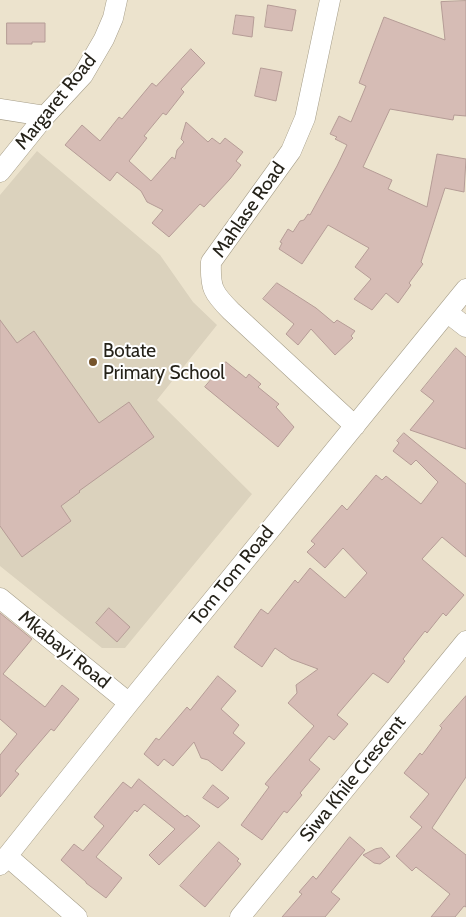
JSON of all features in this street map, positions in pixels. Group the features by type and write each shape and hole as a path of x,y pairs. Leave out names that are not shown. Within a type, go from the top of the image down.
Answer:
{"street":[{"name":"Margaret Road","path":"0,172 45,116 83,74 104,39 113,18 117,0"},
{"name":"Mahlase Road","path":"330,0 305,118 298,136 291,151 211,262 210,280 216,296 355,426"},
{"path":"0,109 45,116"},
{"name":"Tom Tom Road","path":"4,860 128,703 466,289"},
{"path":"448,313 466,328"},
{"name":"Mkabayi Road","path":"0,598 128,703"},
{"name":"Siwa Khile Crescent","path":"240,917 466,641"},
{"path":"4,860 77,917"}],"shaded area":[{"name":"Botate Primary School","path":"37,151 160,255 193,302 217,325 157,400 252,494 125,648 102,648 0,566 0,195"}],"building":[{"path":"466,1 466,116 454,115 453,120 390,109 363,167 392,180 388,189 427,207 437,154 466,159 464,192 445,188 421,262 423,264 409,283 411,285 398,303 386,293 372,310 354,299 371,279 355,267 369,248 328,225 302,264 279,249 282,243 280,242 288,229 293,232 300,221 304,220 308,214 310,215 347,145 330,134 339,116 351,122 366,86 359,83 384,17 445,40 441,2"},
{"path":"268,5 296,10 292,31 265,27"},
{"path":"236,15 254,17 252,37 233,34"},
{"path":"7,23 45,23 45,42 7,44"},
{"path":"191,49 205,63 181,89 184,92 166,115 163,113 144,136 147,138 129,161 151,181 172,157 175,159 177,150 184,142 181,139 186,122 208,142 212,138 220,144 225,138 243,152 236,161 241,165 230,179 204,207 200,204 169,237 152,223 163,210 147,202 141,191 117,172 110,181 65,145 82,125 100,141 119,117 122,119 152,83 156,86"},
{"path":"261,68 282,72 276,101 255,96"},
{"path":"277,283 316,308 334,323 337,320 355,331 351,336 353,338 335,355 311,329 298,345 286,334 294,324 263,299"},
{"path":"0,320 17,343 34,331 99,423 129,402 154,437 61,506 71,521 22,557 0,526"},
{"path":"456,348 466,357 466,449 410,430 434,401 421,391"},
{"path":"226,362 246,378 249,374 261,384 258,387 279,404 276,407 294,427 278,447 205,387"},
{"path":"404,433 466,484 466,557 442,537 422,559 464,595 446,616 443,613 427,633 425,631 403,659 405,661 388,683 373,673 337,715 348,724 334,740 329,736 309,760 320,769 300,793 302,795 287,813 284,811 262,840 241,825 269,787 265,784 314,726 288,703 297,693 296,685 318,669 291,659 275,648 262,667 234,647 261,609 268,614 295,580 298,583 310,568 345,598 367,573 343,548 325,568 307,552 315,544 311,541 342,505 347,510 376,475 382,480 386,476 421,504 438,482 416,460 411,465 393,451 399,443 397,441"},
{"path":"109,608 130,627 117,642 96,623"},
{"path":"0,613 32,639 3,674 45,707 62,685 79,699 54,731 51,729 15,771 19,774 0,797 0,755 17,734 0,719"},
{"path":"218,676 236,691 221,709 239,725 233,733 245,743 222,771 208,760 201,758 194,742 173,766 164,759 158,766 144,754 156,738 159,740 187,707 190,710"},
{"path":"466,696 466,777 432,828 466,855 466,907 464,906 455,917 431,917 450,894 416,867 412,871 396,856 422,827 410,817 429,794 404,773 420,753 422,755 442,728 440,726"},
{"path":"139,779 185,817 187,815 200,826 159,865 149,855 175,829 144,804 137,812 135,810 96,857 122,878 106,898 61,860 74,844 83,851 104,826 94,817 123,782 131,788"},
{"path":"213,785 229,798 218,808 203,798"},
{"path":"350,837 365,850 331,892 340,899 325,917 282,917 302,894 299,892 313,876 316,879"},
{"path":"219,842 239,859 237,861 241,864 205,907 180,886"},
{"path":"382,848 390,857 380,864 374,863 363,855 375,849"}],"place":[{"name":"Botate Primary School","path":"93,362"}]}
